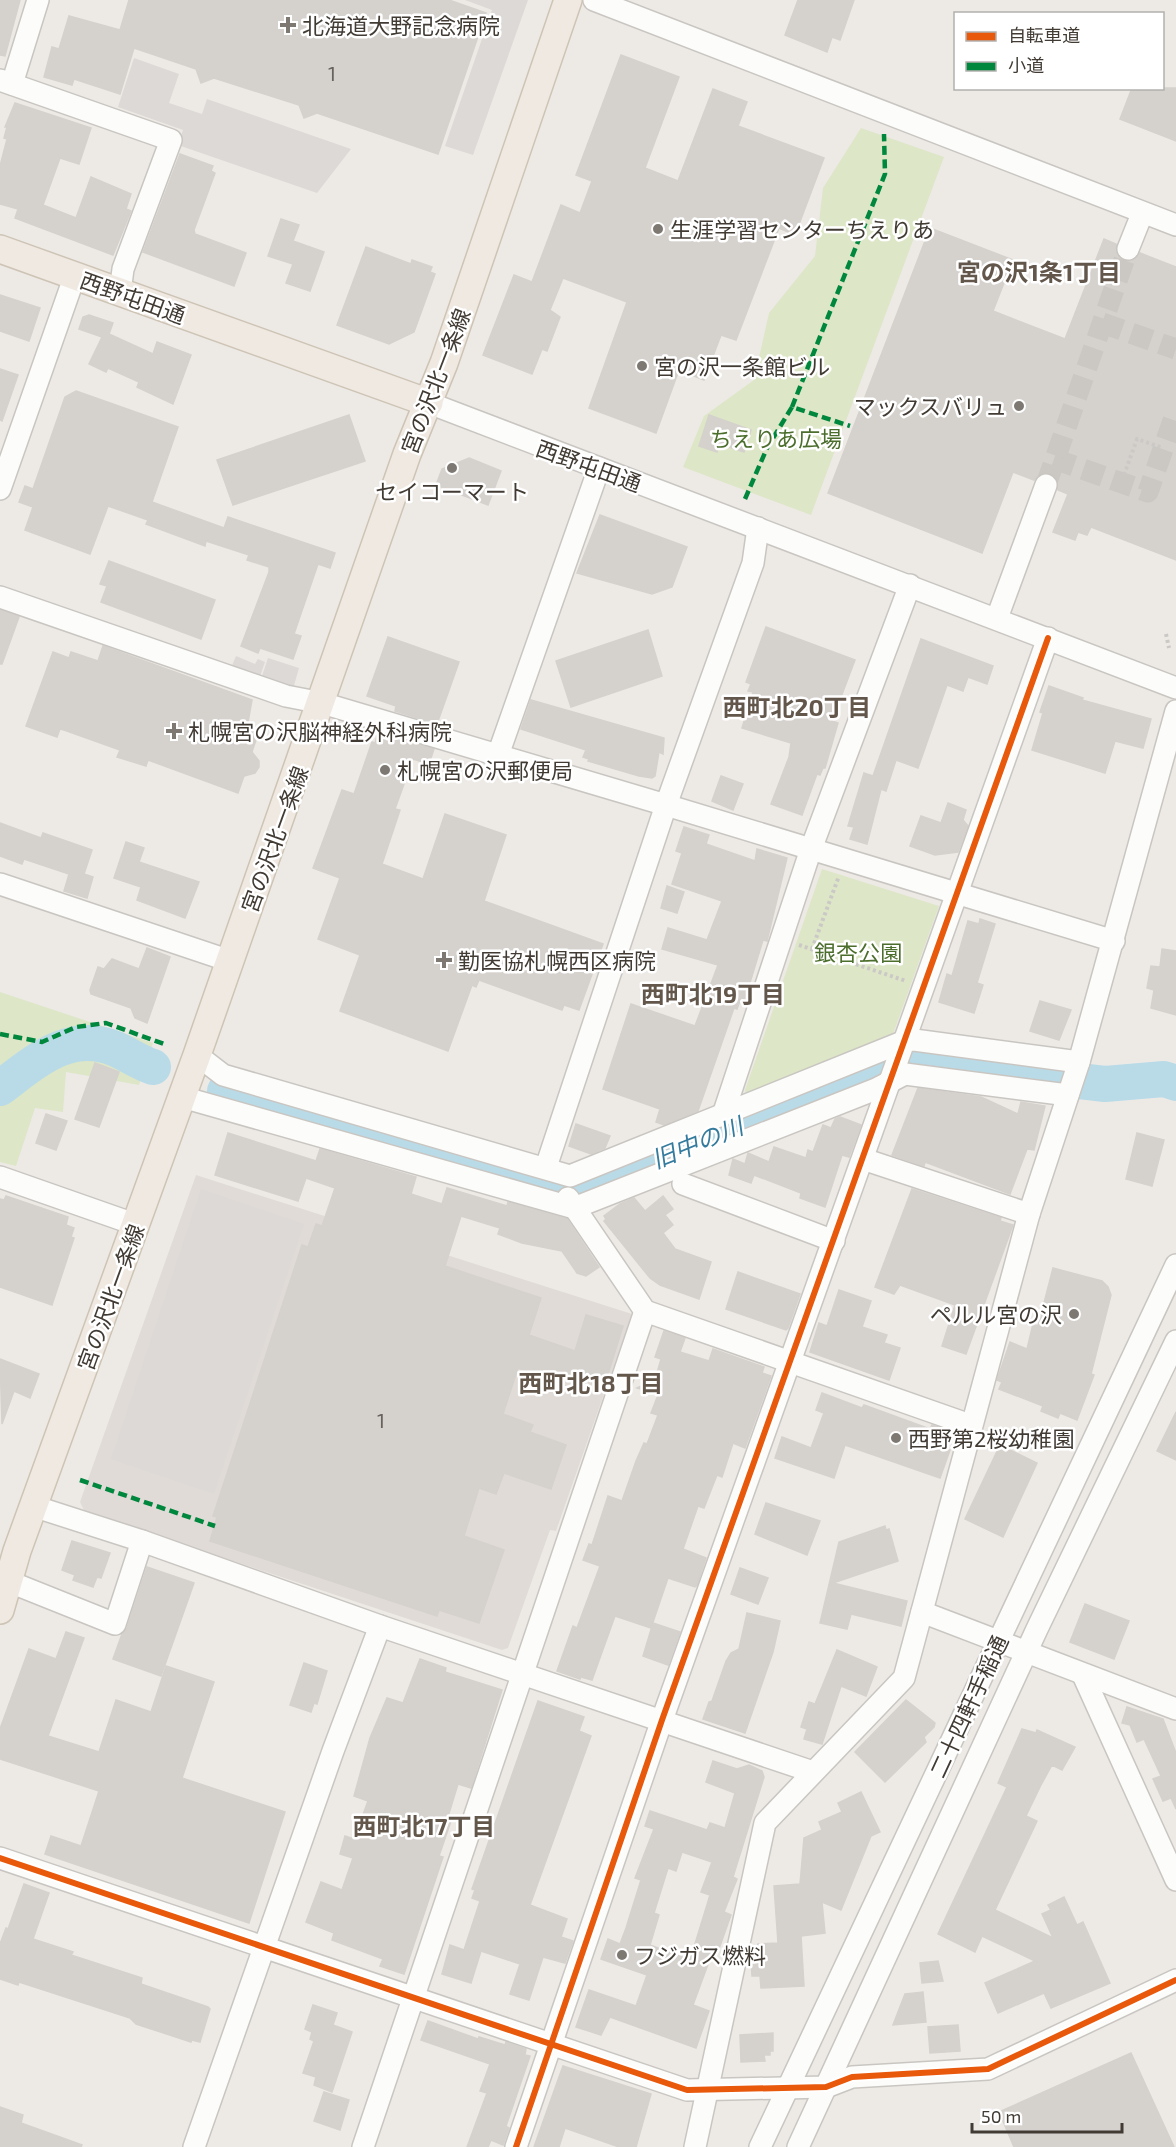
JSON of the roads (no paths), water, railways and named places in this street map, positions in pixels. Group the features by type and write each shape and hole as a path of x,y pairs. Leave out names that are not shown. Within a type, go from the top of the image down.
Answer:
{"main road":[{"name":"宮の沢北一条線","path":"4,1594 33,1506 137,1225 322,703 407,454 429,403 568,0"},
{"name":"西野屯田通","path":"0,249 429,403"}],"street":[{"path":"38,0 6,82 171,140 123,269 120,292"},
{"path":"594,0 1142,214 1176,225"},
{"path":"1128,249 1142,214"},
{"path":"0,489 75,276"},
{"name":"西野屯田通","path":"429,403 1176,688"},
{"path":"498,755 599,468"},
{"path":"997,618 1046,485"},
{"path":"561,1186 666,805 753,562 758,528"},
{"path":"723,1115 811,849 910,585"},
{"path":"0,597 286,696 322,703 498,755 1114,941"},
{"path":"516,2147 662,1720 1048,638"},
{"path":"695,2147 765,1823 904,1678 970,1425 1029,1214 1074,1079 1176,711"},
{"path":"0,884 230,962"},
{"path":"561,1186 570,1176 914,1040 1074,1079"},
{"path":"197,1055 224,1075 561,1186 645,1311 970,1425"},
{"path":"182,1097 561,1186 905,1074 1074,1079"},
{"path":"862,1159 1029,1214"},
{"path":"0,1177 137,1225"},
{"path":"683,1184 834,1241"},
{"name":"二十四軒手稲通","path":"760,2147 1176,1265"},
{"path":"363,2147 525,1673 645,1311"},
{"name":"二十四軒手稲通","path":"798,2147 1027,1654 1176,1341"},
{"path":"33,1506 142,1541 380,1626 813,1772"},
{"path":"4,1594 115,1624 142,1541"},
{"path":"922,1612 1176,1709"},
{"path":"194,2147 380,1626"},
{"path":"1083,1675 1176,1880"},
{"path":"0,1858 687,2090 826,2087 852,2077 988,2069 1176,1980"}],"waterway":[{"name":"旧中の川","path":"0,1088 26,1068 54,1051 83,1043 99,1044 116,1049 153,1067"},
{"name":"旧中の川","path":"225,1091 549,1191 585,1188 881,1066 923,1059 985,1070 1105,1084 1164,1079 1176,1083"}],"tunnel":[{"path":"1046,485 1128,249"},
{"path":"1102,323 1176,349"},
{"path":"1054,459 1148,492 1176,412"}],"place":[{"name":"北海道大野記念病院","path":"288,25"},
{"name":"生涯学習センターちえりあ","path":"658,229"},
{"name":"宮の沢一条館ビル","path":"642,366"},
{"name":"マックスバリュ","path":"1019,406"},
{"name":"セイコーマート","path":"452,468"},
{"name":"札幌宮の沢脳神経外科病院","path":"174,731"},
{"name":"札幌宮の沢郵便局","path":"385,770"},
{"name":"勤医協札幌西区病院","path":"444,960"},
{"name":"ペルル宮の沢","path":"1074,1314"},
{"name":"西野第2桜幼稚園","path":"896,1438"},
{"name":"フジガス燃料","path":"622,1955"}],"district":[{"name":"宮の沢1条1丁目","path":"1039,271"},
{"name":"西町北20丁目","path":"797,706"},
{"name":"西町北19丁目","path":"713,993"},
{"name":"西町北18丁目","path":"591,1382"},
{"name":"西町北17丁目","path":"424,1825"}],"park label":[{"name":"ちえりあ広場","path":"776,438"},
{"name":"銀杏公園","path":"858,952"}]}
